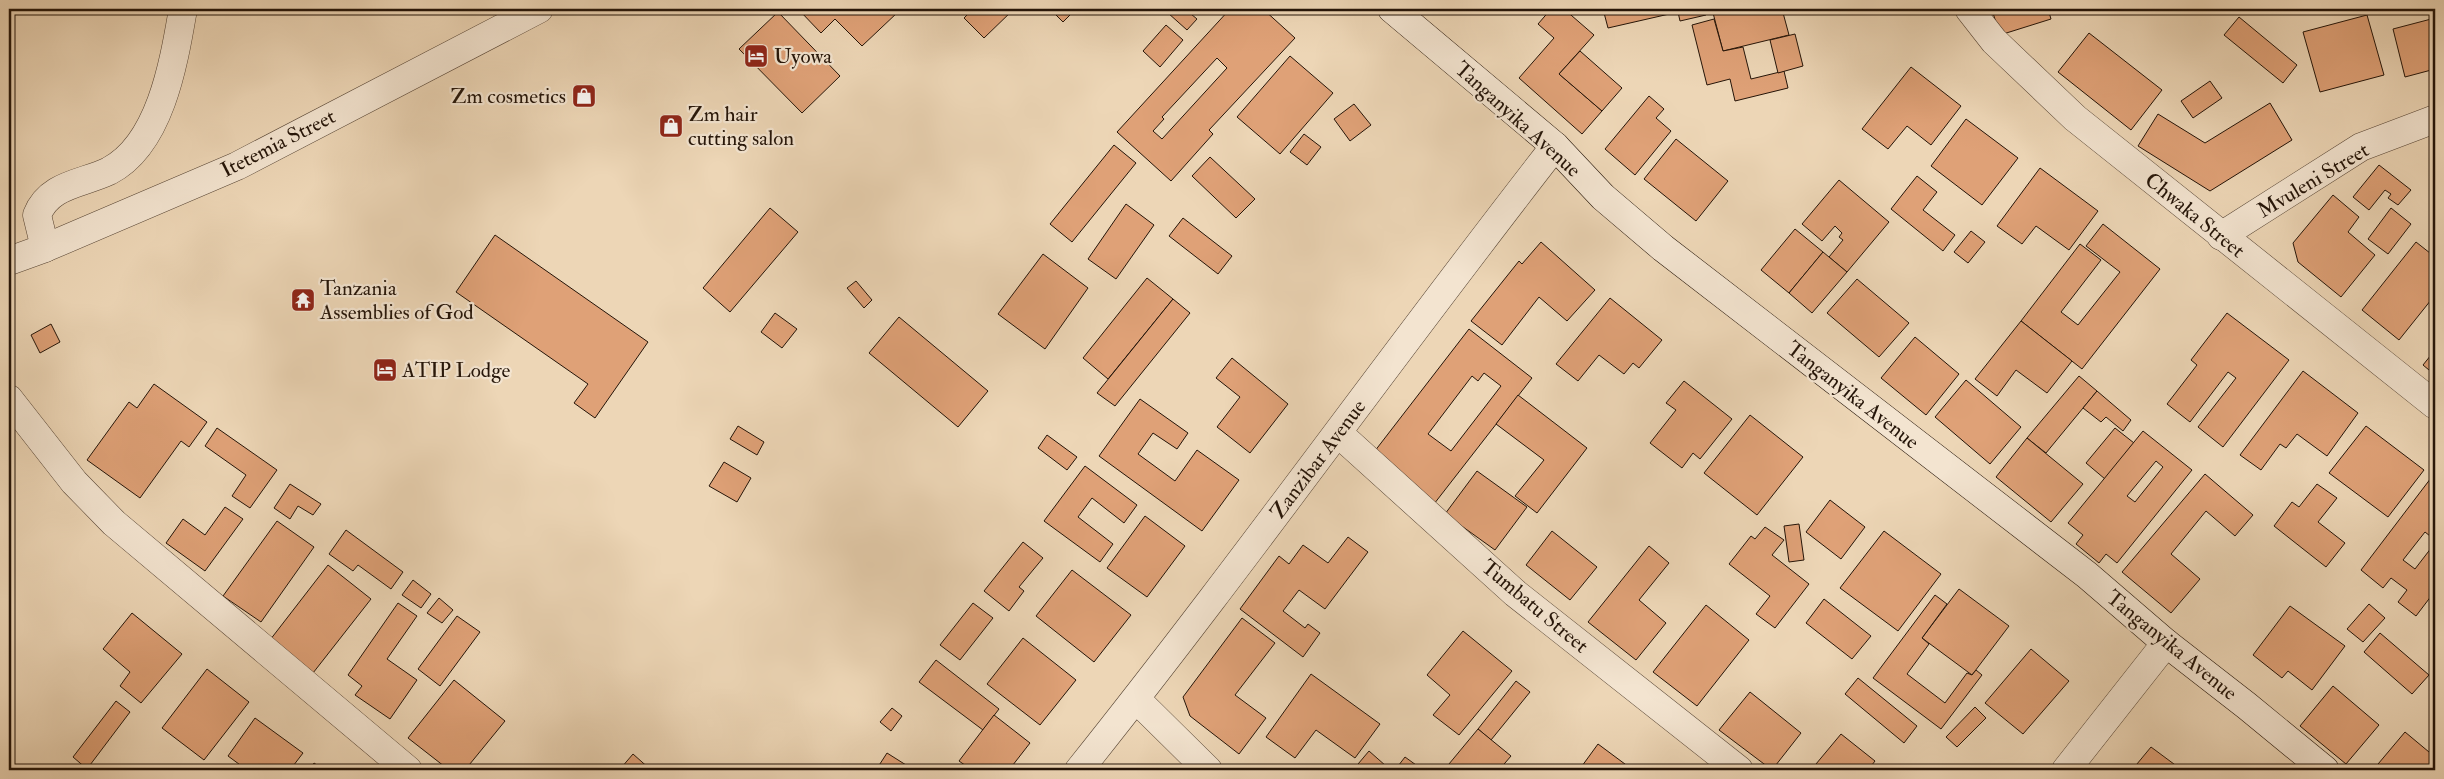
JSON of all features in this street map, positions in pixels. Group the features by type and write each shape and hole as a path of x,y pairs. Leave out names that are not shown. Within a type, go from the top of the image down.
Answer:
{"street":[{"path":"45,248 37,215 46,198 79,181 109,170 126,158 143,139 156,115 167,84 183,9"},
{"name":"Itetemia Street","path":"9,261 45,248 237,166 539,9"},
{"name":"Tanganyika Avenue","path":"1392,9 1555,146 1603,197 1663,248 2087,575 2166,643 2325,770"},
{"name":"Chwaka Street","path":"1969,9 1994,41 2075,118 2435,405"},
{"name":"Mvuleni Street","path":"2221,236 2361,147 2435,119"},
{"name":"Zanzibar Avenue","path":"1078,770 1136,698 1338,433 1450,280 1555,146"},
{"path":"9,399 74,482 114,524 408,770"},
{"name":"Tumbatu Street","path":"1338,433 1515,593 1739,770"},
{"path":"2066,770 2166,643"},
{"path":"1136,698 1208,770"}],"building":[{"path":"895,9 898,12 862,46 835,19 821,33 799,10"},
{"path":"973,9 1014,9 984,38 964,18"},
{"path":"1050,9 1074,9 1075,10 1063,22"},
{"path":"1171,9 1185,9 1197,19 1187,30 1168,13"},
{"path":"1230,9 1263,9 1295,38 1209,130 1213,134 1171,181 1117,132","holes":["1217,58 1227,68 1162,139 1153,131 1164,119 1162,117"]},
{"path":"1551,9 1564,9 1594,35 1559,74 1602,111 1582,134 1519,78 1554,38 1538,24"},
{"path":"1603,9 1704,9 1706,15 1680,21 1678,12 1608,28"},
{"path":"1712,9 1782,9 1789,35 1723,51"},
{"path":"2008,9 2048,9 2051,19 2000,35 1993,13"},
{"path":"2226,9 2242,9 2227,12"},
{"path":"778,12 840,76 802,113 739,49"},
{"path":"2367,15 2384,75 2320,92 2303,32"},
{"path":"2239,17 2297,65 2283,83 2224,35"},
{"path":"2435,18 2435,69 2405,77 2393,29"},
{"path":"1714,19 1723,51 1743,47 1751,79 1784,71 1788,88 1735,101 1730,79 1707,85 1692,25"},
{"path":"1166,25 1183,40 1160,67 1143,51"},
{"path":"2089,33 2162,90 2131,130 2058,72"},
{"path":"1795,34 1803,66 1778,73 1770,40"},
{"path":"1580,51 1622,88 1602,111 1559,74"},
{"path":"1290,56 1333,93 1280,154 1237,117"},
{"path":"1911,67 1961,106 1931,145 1907,126 1888,149 1862,129"},
{"path":"2210,81 2222,98 2193,118 2181,101"},
{"path":"1649,96 1664,109 1656,118 1671,131 1635,175 1605,149"},
{"path":"2270,103 2292,140 2210,191 2138,146 2158,114 2205,143"},
{"path":"1354,104 1371,125 1350,141 1334,119"},
{"path":"1966,119 2018,158 1982,205 1931,166"},
{"path":"1304,134 1321,147 1307,165 1290,152"},
{"path":"1676,139 1728,181 1696,221 1644,179"},
{"path":"1114,145 1136,163 1072,242 1050,224"},
{"path":"1210,157 1255,199 1236,218 1192,176"},
{"path":"2379,165 2411,190 2398,205 2388,198 2391,194 2385,190 2369,210 2353,197"},
{"path":"2040,168 2098,211 2069,250 2036,226 2022,244 1997,226"},
{"path":"1917,176 1937,192 1923,210 1955,235 1943,251 1891,209"},
{"path":"1839,180 1889,222 1847,272 1829,257 1843,240 1839,237 1842,233 1835,226 1822,241 1802,224"},
{"path":"2333,195 2359,217 2348,232 2375,255 2341,297 2298,262 2293,243"},
{"path":"1126,204 1154,225 1116,279 1088,259"},
{"path":"770,208 798,232 730,312 703,288"},
{"path":"2391,208 2411,224 2388,254 2368,239"},
{"path":"1183,218 1232,256 1218,274 1169,236"},
{"path":"2103,224 2160,269 2082,369 2021,321 2080,244 2101,260 2061,312 2078,325 2120,272 2086,246"},
{"path":"1795,229 1823,252 1789,293 1761,270"},
{"path":"1971,231 1985,242 1968,263 1954,252"},
{"path":"495,235 648,342 595,418 574,403 588,384 456,292"},
{"path":"1541,242 1595,290 1567,321 1539,297 1502,345 1471,321 1519,261 1522,264"},
{"path":"2416,242 2435,257 2435,295 2399,340 2362,310"},
{"path":"1823,252 1847,272 1812,313 1789,293"},
{"path":"1043,254 1088,288 1045,349 998,314"},
{"path":"1147,278 1173,299 1108,379 1083,358"},
{"path":"1857,279 1909,323 1879,357 1827,313"},
{"path":"856,281 872,300 864,308 847,288"},
{"path":"1610,298 1662,340 1639,368 1633,363 1624,374 1599,355 1578,381 1556,364"},
{"path":"1173,299 1190,313 1115,406 1097,393"},
{"path":"775,313 797,329 782,348 761,332"},
{"path":"2227,313 2289,360 2223,447 2198,427 2236,378 2228,372 2190,422 2167,404 2197,365 2191,360"},
{"path":"899,317 988,391 958,427 869,353"},
{"path":"2021,321 2072,361 2047,393 2016,370 1997,396 1975,379"},
{"path":"51,324 60,342 40,353 31,335"},
{"path":"1469,329 1532,378 1434,504 1371,456","holes":["1484,373 1501,386 1451,451 1428,434 1472,376 1478,381"]},
{"path":"1915,337 1959,374 1926,415 1881,378"},
{"path":"2435,350 2435,375 2423,365"},
{"path":"1232,358 1288,404 1250,453 1217,427 1240,397 1216,378"},
{"path":"2303,371 2358,413 2327,456 2297,434 2286,448 2280,444 2261,470 2240,455"},
{"path":"2079,376 2097,391 2046,453 2027,438"},
{"path":"1966,380 2021,427 1990,464 1935,417"},
{"path":"1684,381 1732,419 1700,459 1693,453 1682,468 1650,443 1676,410 1666,403"},
{"path":"154,384 207,422 189,447 181,441 140,498 87,460 129,402 137,408"},
{"path":"2097,391 2131,420 2123,431 2106,417 2101,422 2083,408"},
{"path":"1518,395 1587,448 1537,513 1515,496 1544,460 1496,424"},
{"path":"1140,399 1188,433 1177,449 1153,433 1138,454 1175,481 1197,450 1239,480 1202,531 1099,456"},
{"path":"1750,415 1803,457 1757,515 1704,473"},
{"path":"738,426 764,442 757,455 730,439"},
{"path":"2366,426 2424,470 2388,517 2329,473"},
{"path":"217,428 277,470 250,508 232,496 246,475 205,446"},
{"path":"2115,428 2134,443 2105,479 2086,463"},
{"path":"2143,431 2192,470 2117,563 2106,554 2099,563 2076,544 2083,535 2068,523","holes":["2156,461 2163,467 2135,502 2127,496"]},
{"path":"1047,435 1077,457 1067,470 1038,448"},
{"path":"2027,438 2083,484 2051,522 1996,477"},
{"path":"724,462 751,478 737,502 709,486"},
{"path":"1085,466 1137,505 1124,523 1092,498 1078,517 1113,544 1100,562 1044,521"},
{"path":"1477,471 1527,507 1495,550 1445,514"},
{"path":"2205,474 2253,515 2235,536 2206,511 2171,554 2200,579 2171,613 2122,572"},
{"path":"2431,478 2435,482 2435,540 2425,532 2403,560 2415,569 2435,543 2435,591 2416,616 2398,602 2407,590 2391,578 2383,588 2361,570"},
{"path":"290,484 321,504 313,515 298,506 290,519 274,508"},
{"path":"2317,484 2337,498 2318,522 2345,543 2326,567 2274,526 2292,502 2299,507"},
{"path":"1830,500 1865,527 1841,559 1806,532"},
{"path":"225,507 243,519 205,571 166,543 183,519 205,535"},
{"path":"1145,516 1185,546 1147,597 1107,568"},
{"path":"277,521 314,547 261,622 223,596"},
{"path":"1799,524 1804,560 1789,562 1784,526"},
{"path":"1765,527 1784,540 1772,555 1809,584 1775,628 1756,614 1770,596 1729,564 1751,536 1755,539"},
{"path":"346,530 403,572 391,589 358,565 353,571 329,554"},
{"path":"1552,531 1597,567 1570,600 1526,565"},
{"path":"1884,531 1941,574 1898,631 1840,588"},
{"path":"1348,537 1368,552 1325,609 1299,590 1283,611 1305,628 1308,624 1320,633 1303,657 1240,609 1279,556 1289,564 1303,545 1328,563"},
{"path":"1023,542 1043,558 1019,587 1024,591 1009,611 984,591"},
{"path":"1649,546 1669,563 1639,600 1666,623 1636,660 1588,622"},
{"path":"328,565 371,599 313,673 270,640"},
{"path":"1072,570 1131,615 1094,662 1036,616"},
{"path":"413,580 431,594 421,608 402,595"},
{"path":"1959,589 2009,626 1972,675 1922,638"},
{"path":"1935,595 1947,604 1922,638 1929,644 1907,674 1945,703 1967,673 1972,675 1976,670 1982,675 1941,729 1873,678"},
{"path":"439,598 453,610 442,623 427,613"},
{"path":"1824,599 1871,636 1852,659 1806,623"},
{"path":"398,603 417,616 387,659 417,680 390,719 355,695 362,686 348,675"},
{"path":"973,603 993,618 960,660 940,645"},
{"path":"2369,604 2385,618 2363,642 2347,629"},
{"path":"1706,605 1749,640 1697,706 1653,672"},
{"path":"2290,606 2345,646 2312,690 2288,671 2282,678 2253,655"},
{"path":"132,613 182,654 141,703 120,686 130,672 103,649"},
{"path":"457,616 480,632 440,686 418,669"},
{"path":"1242,618 1275,643 1235,695 1266,718 1239,754 1190,716 1183,697"},
{"path":"1463,631 1512,671 1459,735 1433,715 1450,695 1427,675"},
{"path":"2380,633 2429,675 2412,694 2364,652"},
{"path":"1023,638 1076,680 1040,725 987,684"},
{"path":"2031,649 2069,681 2023,734 1985,703"},
{"path":"936,660 999,709 983,730 919,682"},
{"path":"207,669 249,702 204,760 162,728"},
{"path":"1311,674 1380,724 1355,758 1316,730 1295,758 1266,737"},
{"path":"1858,678 1917,726 1904,743 1845,694"},
{"path":"454,680 505,721 465,770 449,770 408,738"},
{"path":"1516,681 1530,692 1491,740 1478,729"},
{"path":"2333,686 2379,725 2346,764 2300,726"},
{"path":"1750,692 1801,733 1772,770 1719,730"},
{"path":"116,701 130,712 87,769 73,757"},
{"path":"1975,707 1986,718 1957,747 1946,737"},
{"path":"892,708 902,716 891,731 880,722"},
{"path":"994,715 1030,743 1009,770 972,770 959,761"},
{"path":"255,718 303,753 290,770 247,770 228,756"},
{"path":"1478,729 1511,756 1499,770 1444,770"},
{"path":"2405,732 2435,757 2435,770 2373,770"},
{"path":"1841,734 1875,761 1868,770 1811,770"},
{"path":"1598,744 1633,770 1587,770 1582,766"},
{"path":"2151,747 2182,770 2132,770"},
{"path":"1369,751 1386,766 1382,770 1353,770"},
{"path":"887,753 914,770 876,770"},
{"path":"633,754 651,770 624,770 621,768"},
{"path":"1405,757 1423,770 1395,770"},
{"path":"314,763 324,770 309,770"}],"place":[{"name":"Uyowa","path":"756,56"},
{"name":"Zm cosmetics","path":"584,96"},
{"name":"Zm hair cutting salon","path":"671,126"},
{"name":"Tanzania Assemblies of God","path":"303,300"},
{"name":"ATIP Lodge","path":"385,370"}]}
